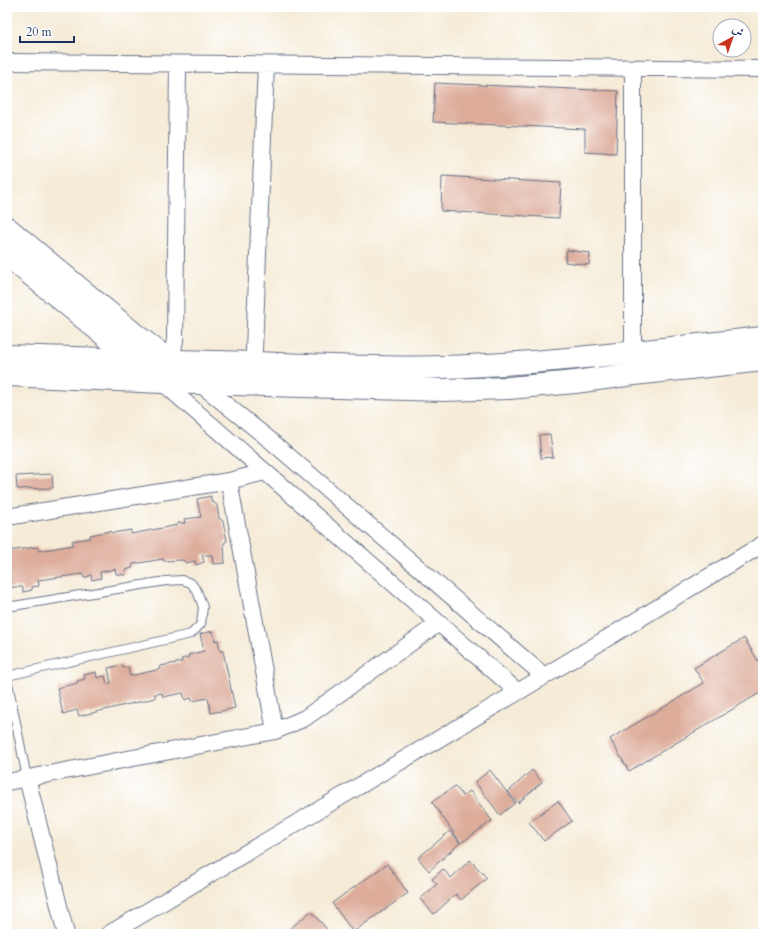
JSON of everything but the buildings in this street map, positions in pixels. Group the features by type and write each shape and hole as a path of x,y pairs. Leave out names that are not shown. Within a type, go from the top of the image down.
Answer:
{"main road":[{"path":"7,228 133,333 199,383"},
{"path":"7,255 162,382"},
{"path":"7,375 199,383 253,374 372,367 446,367 571,359 763,338"},
{"path":"7,356 171,362 253,374 450,390 516,388 763,360"}],"street":[{"path":"7,62 633,69 763,69"},
{"path":"171,362 176,340 178,64"},
{"path":"253,374 266,65"},
{"path":"633,69 632,352 634,374"},
{"path":"162,382 518,692"},
{"path":"199,383 270,440 544,676"},
{"path":"7,517 229,481 265,472"},
{"path":"229,481 275,731"},
{"path":"109,934 518,692 763,544"},
{"path":"7,782 275,731 305,718 439,623"},
{"path":"27,778 66,934"}],"lane":[{"path":"7,607 166,580 182,580 191,583 198,591 203,607 201,624 191,634 7,677 27,778"}]}
